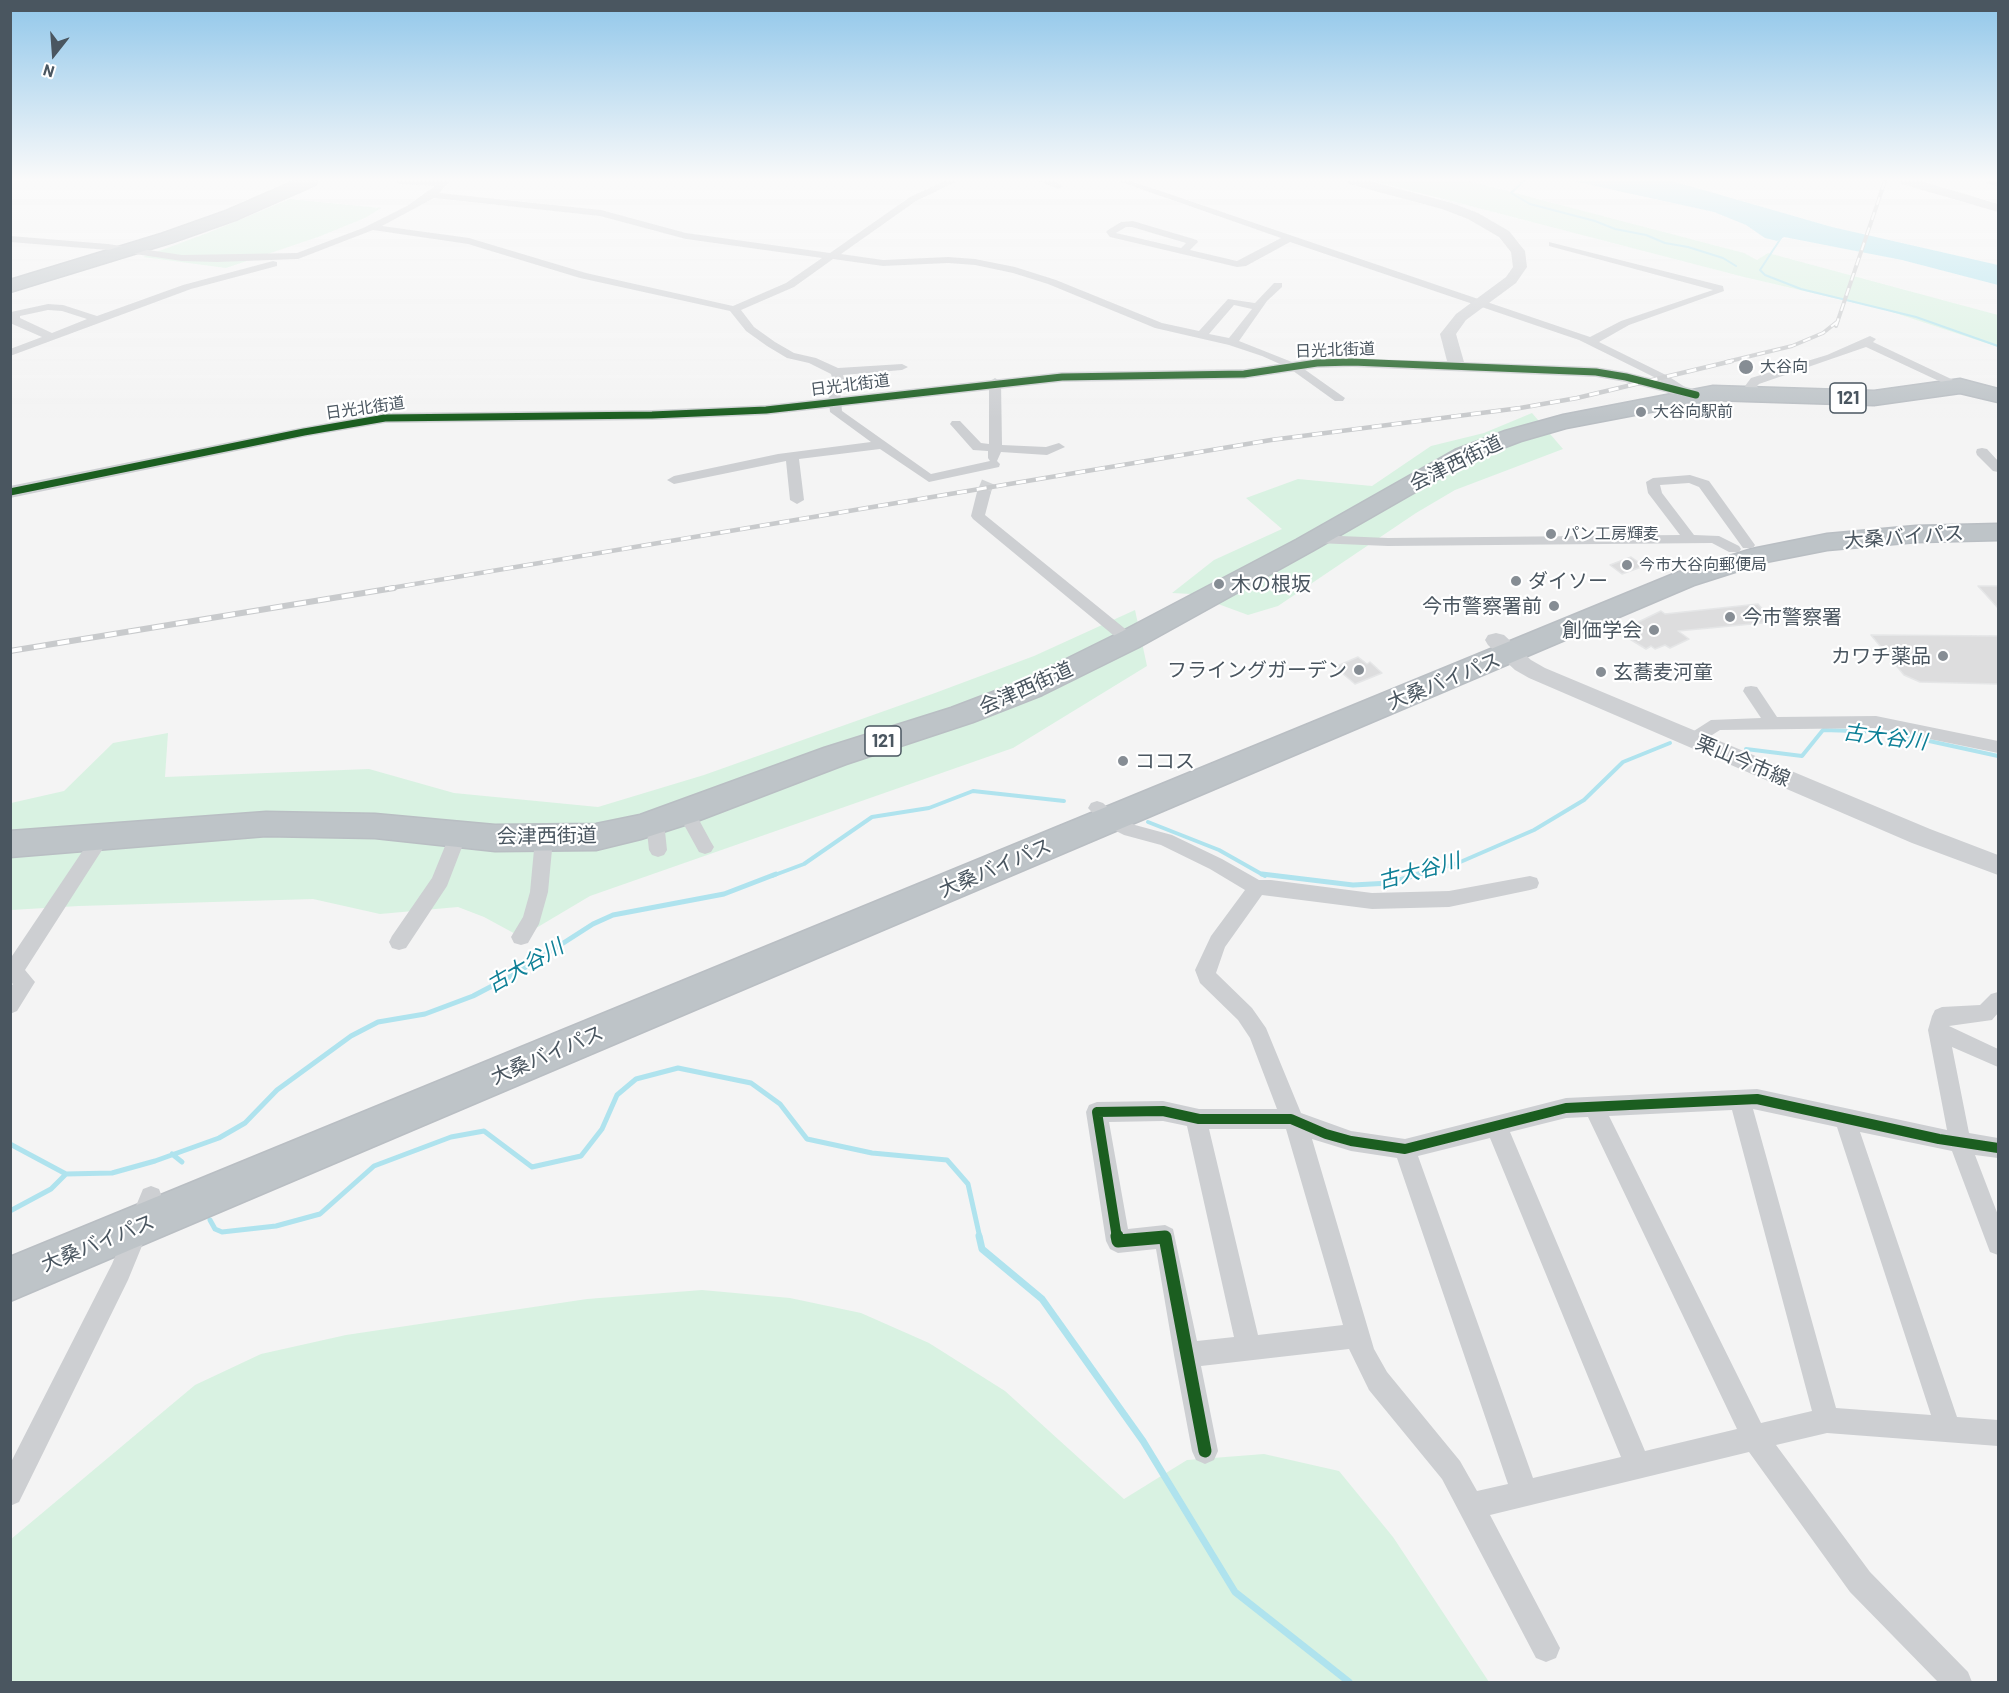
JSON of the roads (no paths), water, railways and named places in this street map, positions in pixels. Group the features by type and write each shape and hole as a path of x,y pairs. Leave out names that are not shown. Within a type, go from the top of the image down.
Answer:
{"highway":[{"path":"10,284 92,260"},
{"name":"会津西街道","path":"11,845 228,825 299,824 375,826 495,838 596,837 686,812 835,756 1000,702 1129,640 1316,539 1455,459 1486,445 1563,422 1688,392 1874,398 1960,386 1998,396"},
{"name":"大桑バイパス","path":"10,1279 146,1212 1503,647 1696,558 1741,547 1852,529 1998,522"},
{"name":"大桑バイパス","path":"1696,558 1761,555 1827,542 1916,534 1998,532"},
{"name":"大桑バイパス","path":"10,1256 146,1212"}],"street":[{"path":"10,353 96,319 187,287 284,260"},
{"path":"529,260 584,276 734,309 790,285 825,260"},
{"path":"861,260 883,263 948,260"},
{"path":"948,260 975,262 1015,270 1052,282 1160,326 1232,342 1293,366 1339,398"},
{"path":"1224,260 1242,264 1249,260"},
{"path":"1353,260 1590,342 1688,392"},
{"path":"1457,366 1448,334 1461,317 1503,288 1520,267 1519,260"},
{"path":"1590,342 1625,323 1719,291 1719,288 1704,283 1615,260"},
{"path":"1232,342 1262,300 1278,285"},
{"path":"1202,335 1232,301 1259,307"},
{"path":"52,337 14,320 15,314 48,307 63,308 96,319"},
{"path":"734,309 750,329 771,344 791,356 812,360 836,372 902,367"},
{"path":"1755,393 1751,386 1755,381 1831,357 1868,341 1960,386"},
{"name":"日光北街道","path":"10,492 304,432 385,418 652,415 766,410 1062,376 1244,374 1293,366 1352,362 1596,372 1688,392"},
{"path":"836,372 839,382 834,390 836,412 929,478 994,464"},
{"path":"995,382 998,429 994,464 978,516 1129,640"},
{"path":"956,424 977,447 1047,451 1059,447"},
{"path":"674,480 792,456 881,445"},
{"path":"1982,452 1998,468"},
{"path":"792,456 797,500"},
{"path":"1696,558 1655,493 1653,482 1690,479 1704,484 1741,547"},
{"path":"1316,539 1696,558"},
{"name":"栗山今市線","path":"1503,647 1536,673 1921,836 1998,865"},
{"path":"1751,692 1772,722"},
{"path":"1692,740 1717,724 1876,722 1998,747"},
{"path":"686,812 705,847"},
{"path":"1103,814 1130,830 1166,840 1216,864 1257,888 1271,887 1372,901 1449,899 1530,884"},
{"path":"655,822 658,850"},
{"path":"399,942 440,881 458,834"},
{"path":"10,1005 25,982 13,972 20,948 102,836"},
{"path":"521,937 532,919 539,892 544,839"},
{"path":"1257,888 1218,942 1204,970 1207,977 1245,1014 1259,1034 1276,1082 1300,1135 1363,1354 1378,1381 1451,1470 1546,1648"},
{"path":"1998,1000 1985,1014 1942,1016 1938,1030 1959,1142 1998,1244"},
{"path":"1938,1030 1998,1058"},
{"path":"1205,1451 1165,1237 1118,1241 1097,1112 1163,1111 1196,1118 1293,1120 1326,1134 1351,1141 1405,1149 1566,1108 1757,1099 1959,1142 1998,1148"},
{"path":"1740,1100 1827,1420"},
{"path":"1594,1107 1755,1438 1860,1582 1958,1683"},
{"path":"1196,1118 1249,1348"},
{"path":"1845,1118 1948,1429"},
{"path":"1496,1126 1638,1466"},
{"path":"1405,1149 1525,1493"},
{"path":"10,1493 146,1212"},
{"path":"1186,1355 1358,1336"},
{"path":"1470,1506 1827,1420 1998,1433"}],"water":[{"path":"1902,260 1976,260 1998,265 1998,285"}],"waterway":[{"path":"1726,260 1736,266"},
{"path":"1767,260 1760,270 1765,275 1801,289 1916,317 1998,346"},
{"name":"古大谷川","path":"1746,749 1802,756 1823,730 1888,732 1998,756"},
{"name":"古大谷川","path":"1414,876 1458,863 1534,830 1584,800 1623,762 1670,743"},
{"name":"古大谷川","path":"772,876 804,864 872,817 929,808 973,791 1064,801"},
{"name":"古大谷川","path":"1148,822 1219,850 1265,876"},
{"name":"古大谷川","path":"173,1155 219,1138 245,1123 277,1090 351,1036 378,1022 425,1014 473,996 515,974 593,924 613,915 724,894 776,874"},
{"name":"古大谷川","path":"1262,874 1353,885 1390,883 1419,874"},
{"path":"210,1220 215,1229 222,1232 276,1226 320,1214 374,1166 451,1137 484,1131 532,1167 581,1156 602,1129 617,1095 636,1079 678,1068 751,1083 780,1104 807,1139 872,1153 947,1160 968,1184 980,1238"},
{"name":"古大谷川","path":"10,1144 66,1174"},
{"name":"古大谷川","path":"66,1174 112,1173 173,1155"},
{"path":"173,1155 182,1162"},
{"path":"10,1211 51,1189 66,1174"},
{"path":"979,1236 982,1249 1042,1299 1143,1441 1235,1592 1349,1682"}],"tunnel":[{"path":"984,492 988,482"}],"railway":[{"path":"1838,321 1858,260"},
{"path":"1726,362 1792,346 1823,333 1838,321"},
{"path":"1836,326 1838,321"},
{"path":"385,589 1271,440 1520,408 1577,398 1732,361"},
{"path":"10,651 394,588"}],"place":[{"name":"大谷向","path":"1746,367"},
{"name":"大谷向駅前","path":"1641,412"},
{"name":"パン工房輝麦","path":"1551,534"},
{"name":"今市大谷向郵便局","path":"1627,565"},
{"name":"ダイソー","path":"1516,581"},
{"name":"木の根坂","path":"1219,584"},
{"name":"今市警察署前","path":"1554,606"},
{"name":"今市警察署","path":"1730,617"},
{"name":"創価学会","path":"1654,630"},
{"name":"カワチ薬品","path":"1943,656"},
{"name":"フライングガーデン","path":"1359,670"},
{"name":"玄蕎麦河童","path":"1601,672"},
{"name":"ココス","path":"1123,761"}]}
